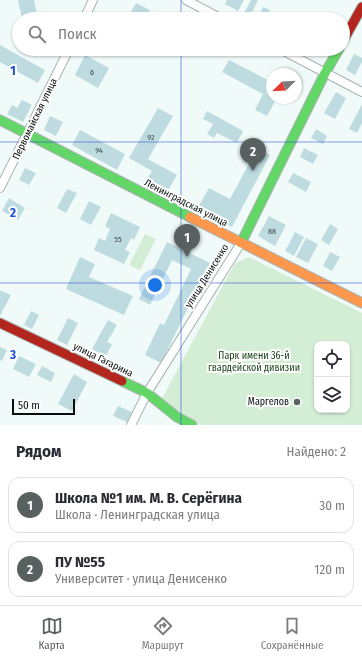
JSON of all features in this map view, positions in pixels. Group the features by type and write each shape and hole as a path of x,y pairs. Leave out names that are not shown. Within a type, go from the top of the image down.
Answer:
{"street":[{"path":"87,12 93,0"},
{"path":"186,0 209,12"},
{"path":"350,28 362,7"},
{"name":"Первомайская улица","path":"0,188 66,56"},
{"path":"293,56 362,92"},
{"name":"улица Денисенко","path":"131,425 147,393 241,243 325,73 335,56"},
{"name":"Ленинградская улица","path":"0,120 362,303"},
{"name":"улица Гагарина","path":"0,323 147,393 177,417 192,425"}],"green space":[{"path":"145,234 156,239 140,270 129,265"},
{"name":"Парк имени 36-й гвардейской дивизии","path":"249,257 362,313 362,425 201,425 187,418 161,400 235,263"}],"building":[{"path":"18,0 34,0 37,12 21,12"},
{"path":"227,0 244,0 238,11 225,4"},
{"path":"251,0 258,0 252,12 245,12"},
{"path":"136,3 150,10 149,12 131,12"},
{"path":"263,7 270,10 269,12 260,12"},
{"path":"0,45 12,52 12,56 20,56 45,70 38,83 0,62"},
{"path":"354,54 362,58 362,62 355,75 346,70"},
{"path":"84,56 109,68 98,88 75,75"},
{"path":"229,60 266,79 266,104 274,104 267,116 255,110 263,94 222,72"},
{"path":"336,92 346,98 335,119 324,113"},
{"path":"22,100 32,105 23,122 7,114 12,105 17,108"},
{"path":"362,104 362,123 357,133 349,129"},
{"path":"158,108 173,116 148,159 177,175 167,192 146,181 152,171 129,158"},
{"path":"207,111 243,131 237,143 217,133 214,138 207,134 213,124 203,119"},
{"path":"50,116 63,122 56,136 44,130"},
{"path":"316,129 327,136 323,144 311,138"},
{"path":"80,130 125,154 117,170 72,145"},
{"path":"257,148 270,155 232,227 197,209 209,188 230,199"},
{"path":"304,148 318,155 313,164 300,157"},
{"path":"25,168 36,173 29,185 19,180"},
{"path":"293,173 311,182 306,192 288,182"},
{"path":"67,189 77,193 66,213 57,208"},
{"path":"9,198 25,208 18,220 2,211"},
{"path":"89,201 101,207 91,225 80,219"},
{"path":"111,213 140,227 134,240 131,238 125,250 130,252 124,264 94,250 99,238 105,241 110,229 105,226"},
{"path":"269,216 286,225 275,246 258,236"},
{"path":"330,224 338,229 329,245 321,240"},
{"path":"295,232 304,237 294,256 285,251"},
{"path":"306,238 318,244 308,263 296,257"},
{"path":"167,242 210,263 161,363 145,355 160,323 164,325 191,269 172,260 150,305 139,299"},
{"path":"330,252 340,257 332,271 323,266"},
{"path":"80,257 95,264 89,277 133,296 124,315 66,289"},
{"path":"0,290 11,295 0,316"},
{"path":"31,311 39,315 32,329 24,325"},
{"path":"68,318 78,323 67,345 57,340"},
{"path":"108,320 117,325 107,342 112,344 106,356 92,349"},
{"path":"0,347 7,350 2,361 0,360"},
{"path":"19,356 36,364 29,377 13,369"},
{"path":"42,366 55,373 51,382 37,375"},
{"path":"74,374 87,382 72,411 58,404"},
{"path":"118,406 132,412 127,422 113,416"}],"traffic: fast":[{"path":"241,243 325,73 335,56"},
{"path":"0,120 190,217"},
{"path":"122,381 147,393 177,417 192,425"}],"traffic: slow":[{"path":"190,217 362,303"}],"traffic: jam":[{"path":"350,28 362,7"},
{"path":"0,323 122,381"}],"place":[{"name":"ПУ №55","path":"253,171"},
{"name":"Школа №1 им. М. В. Серёгина","path":"187,257"},
{"name":"Маргелов","path":"297,402"}]}
